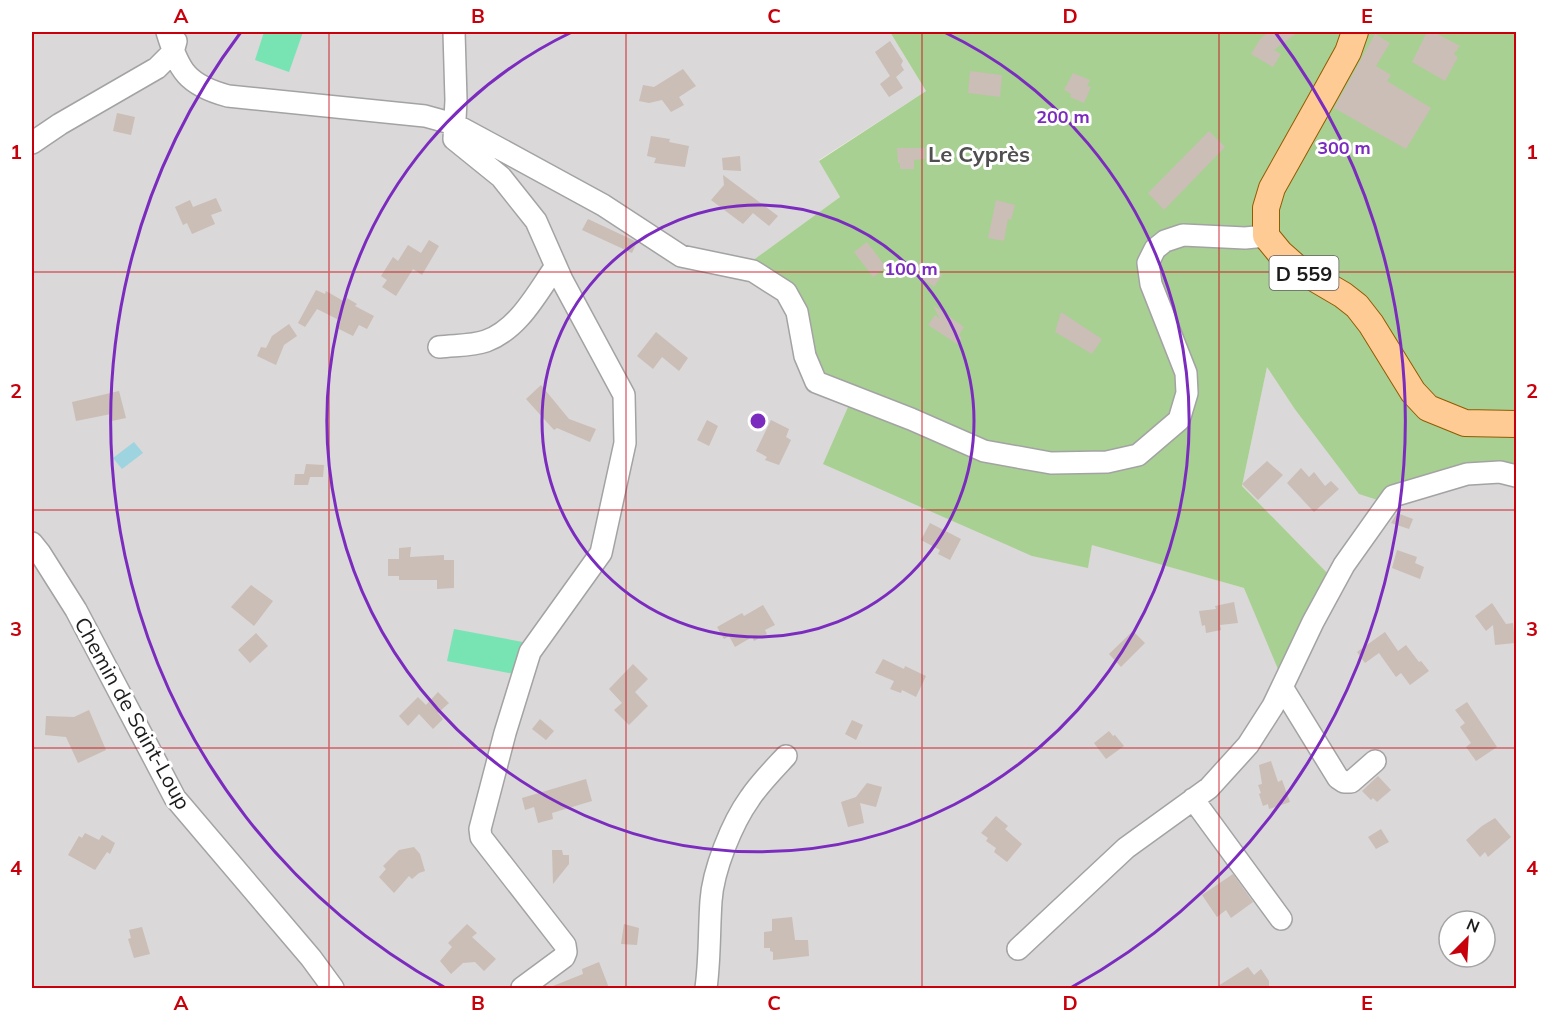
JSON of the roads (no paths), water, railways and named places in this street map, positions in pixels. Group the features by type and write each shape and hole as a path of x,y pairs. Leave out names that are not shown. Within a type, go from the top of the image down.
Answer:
{"main road":[{"name":"D 559","path":"1355,32 1348,52 1272,188 1266,208 1266,236 1280,254 1297,268 1357,306 1371,324 1413,392 1428,408 1465,423 1516,424"}],"street":[{"path":"167,32 173,52 183,72 211,91 228,96 425,116 454,124 603,205 681,256 753,270 786,292 797,312 805,356 816,382 911,419 984,451 1051,463 1107,462 1138,455 1179,420 1187,393 1186,373 1151,284 1148,262 1155,249 1165,241 1184,235 1245,238 1266,236"},
{"path":"32,143 60,124 157,68 173,52 178,32"},
{"path":"454,32 456,100 454,139 501,177 536,221 556,266 624,395 625,443 601,553 530,652 480,829 481,837 565,945 564,957 522,988"},
{"path":"456,100 473,84"},
{"path":"439,347 485,342 503,332 519,318 556,266"},
{"path":"1018,949 1126,848 1209,788 1248,745 1273,706 1313,622 1344,565 1393,496 1467,474 1500,472 1516,476"},
{"name":"Chemin de Saint-Loup","path":"32,543 76,610 175,798 311,958 333,988"},
{"path":"1282,687 1338,778 1344,783 1351,782 1375,761"},
{"path":"706,988 711,899 720,860 733,826 750,797 786,756"},
{"path":"1193,799 1281,920"}],"water":[{"path":"134,442 143,453 122,469 113,458"}],"district":[{"name":"Le Cyprès","path":"979,154"}]}
